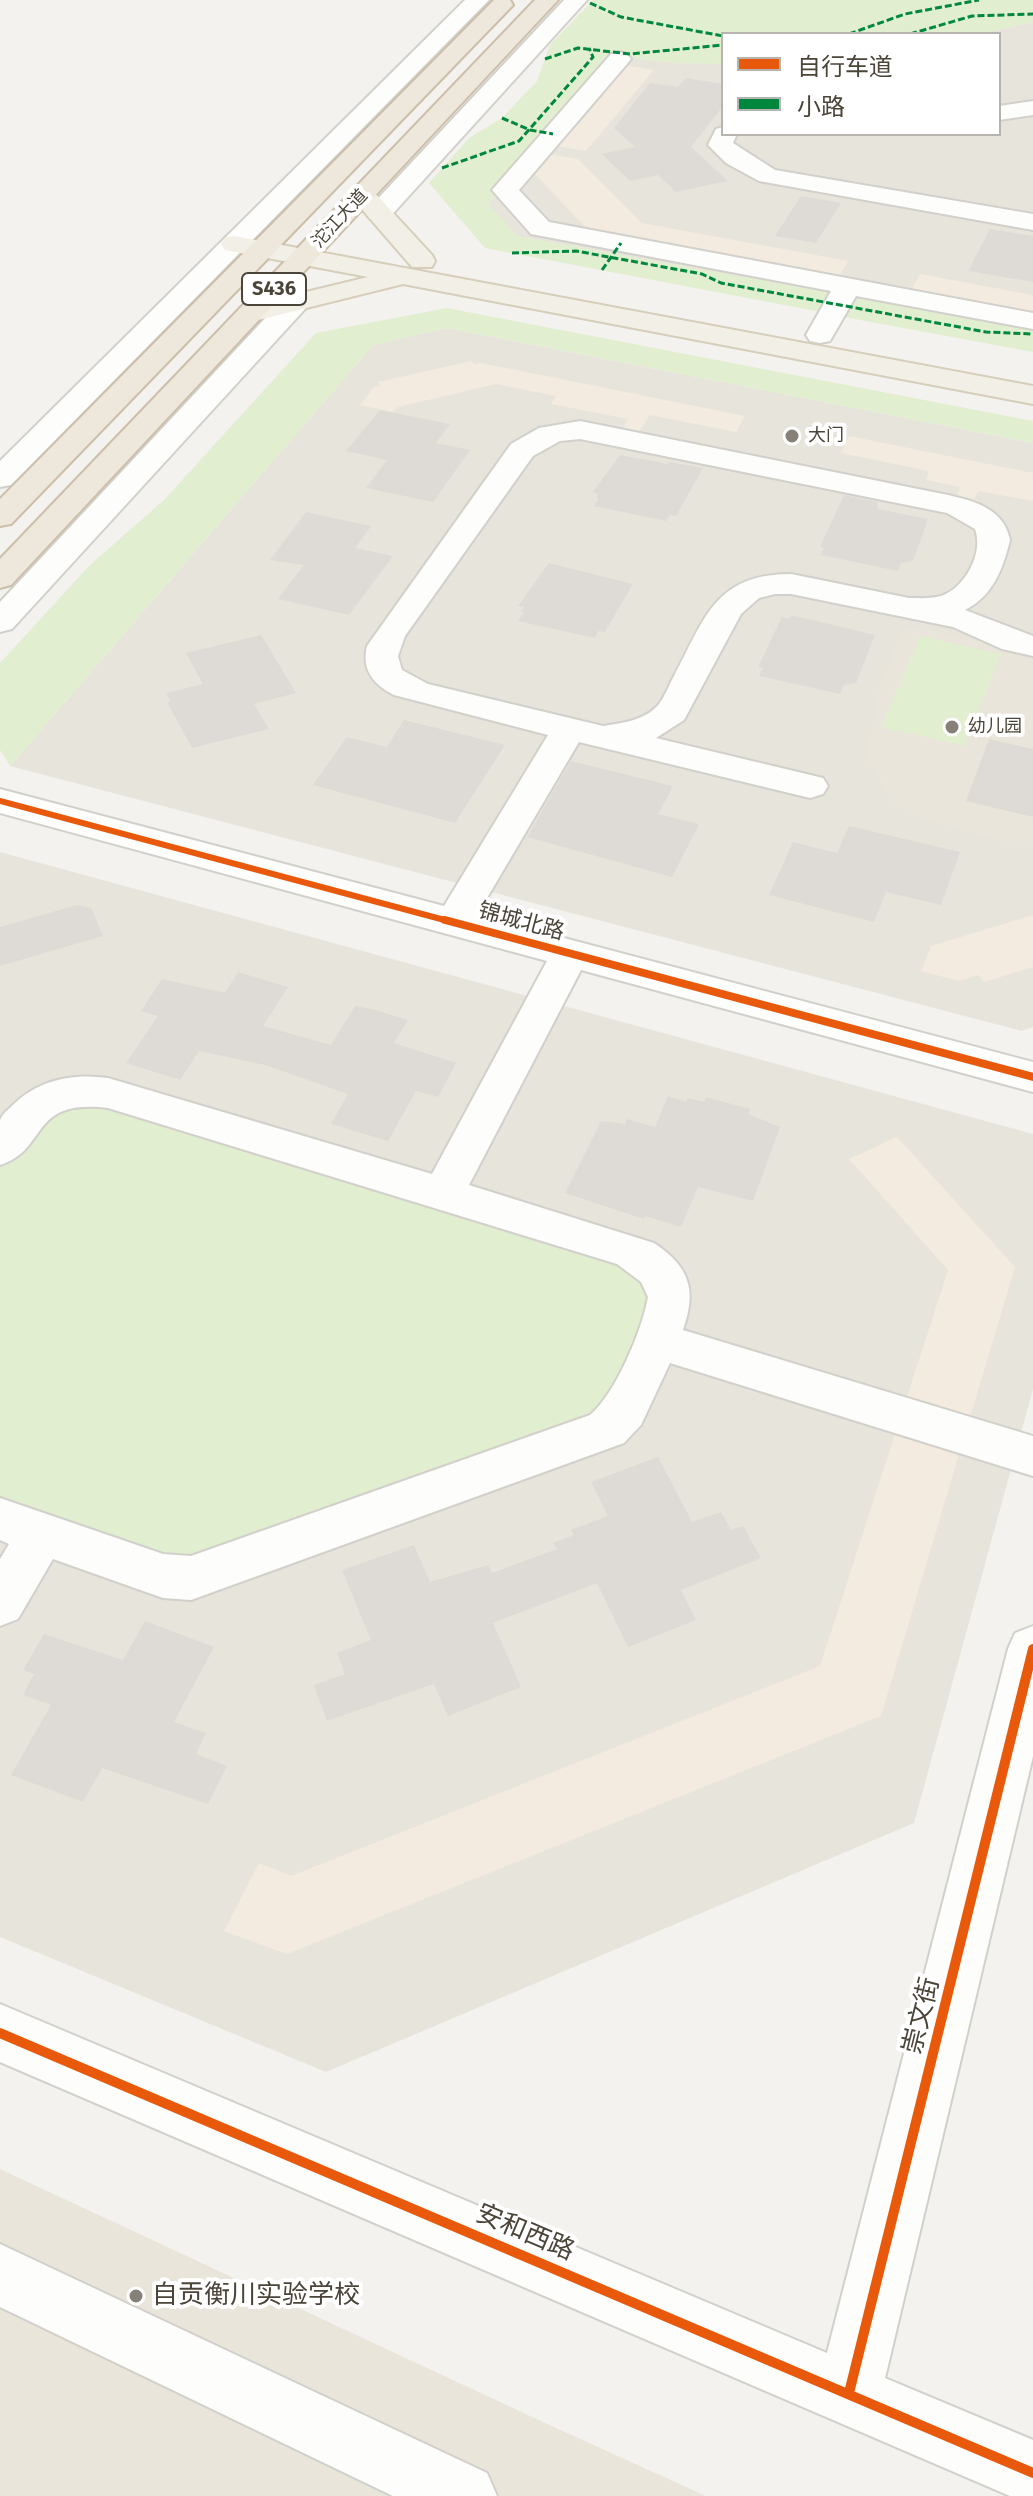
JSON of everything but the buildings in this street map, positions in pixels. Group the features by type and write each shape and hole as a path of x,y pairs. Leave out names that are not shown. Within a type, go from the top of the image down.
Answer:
{"highway":[{"name":"沱江大道","path":"0,517 256,239 506,0"},
{"name":"沱江大道","path":"0,578 311,249 371,204 547,0"}],"main road":[{"path":"371,204 414,269"},
{"path":"256,239 1033,395"},
{"path":"250,314 414,269 1033,373"}],"street":[{"path":"0,478 256,239 478,0"},
{"path":"371,204 576,0"},
{"path":"619,59 505,190 540,228 1033,321"},
{"path":"1001,113 1033,108"},
{"path":"724,136 720,145 735,158 768,176 1033,222"},
{"path":"820,335 848,286"},
{"path":"0,622 295,303"},
{"path":"810,786 417,692 390,679 380,663 380,654 389,635 522,450 540,437 589,430 962,507 983,519 994,533 992,549 974,591 972,609 988,629"},
{"path":"707,761 677,741 670,724 672,712 727,609 747,591 791,584 963,619 1014,642 1033,646"},
{"path":"909,608 945,606 967,598 974,591"},
{"path":"586,733 641,732 672,712"},
{"path":"454,922 586,733"},
{"name":"锦城北路","path":"0,801 1033,1077"},
{"path":"443,1193 570,954"},
{"path":"0,1149 21,1120 45,1099 71,1091 96,1090 620,1246 649,1261 662,1275 670,1296 626,1408 617,1421 599,1433 191,1578 163,1576 21,1526 0,1603"},
{"path":"655,1340 1033,1456"},
{"name":"崇文街","path":"849,2393 1033,1649"},
{"name":"安和西路","path":"0,2033 1033,2473"},
{"path":"0,2275 464,2496"}],"shaded area":[{"path":"1033,22 1033,329 516,236 488,204 614,55 673,63 721,64 721,136 1001,136 1001,32 989,32"},
{"path":"624,65 654,70 586,151 556,146"},
{"path":"549,154 578,159 642,223 848,261 839,276 588,230 534,173"},
{"path":"920,274 1033,295 1033,313 911,290"},
{"path":"447,328 1033,443 1033,652 875,766 893,801 1007,842 1033,842 1033,1027 1022,1031 10,766 373,345"},
{"path":"471,361 745,416 736,432 650,415 640,431 623,428 628,419 551,404 556,396 496,384 398,407 393,412 360,405 374,387 380,386 378,382"},
{"path":"849,436 1033,473 1033,501 979,491 974,499 957,496 960,487 926,480 929,471 841,453"},
{"name":"幼儿园","path":"903,626 1033,652 1033,842 1007,842 920,818 893,801 875,766 866,763 878,691"},
{"path":"0,852 1033,1134 1033,1389 914,1823 326,2072 0,1937"},
{"path":"1033,915 1033,967 984,982 978,975 959,981 921,971 931,946"},
{"path":"897,1137 1015,1267 881,1716 287,1954 224,1931 259,1863 291,1876 820,1666 948,1270 849,1159"},
{"name":"自贡衡川实验学校","path":"0,2169 543,2422 706,2496 0,2496"}],"green space":[{"path":"593,0 1033,0 1033,22 989,32 721,32 721,64 673,63 614,55 488,204 517,236 833,293 821,312 485,248 429,183 469,138 502,118 537,81 550,45"},
{"path":"854,297 1033,329 1033,352 844,317"},
{"path":"447,308 1033,421 1033,443 447,328 373,345 10,766 0,750 0,663 90,565 164,500 316,333"},
{"path":"920,636 1001,654 965,746 881,727"},
{"path":"84,1099 640,1270 655,1308 600,1416 173,1564 0,1504 0,1168 28,1128"}],"marked path":[{"path":"855,32 905,14 979,0"},
{"path":"590,3 621,17 721,36"},
{"path":"917,32 972,16 1033,14"},
{"path":"545,59 578,48 630,54 721,45"},
{"path":"442,168 519,141 593,57 589,48"},
{"path":"502,118 530,130 553,134"},
{"path":"602,270 621,243"},
{"path":"512,253 576,251 702,274 721,283 986,332 1033,334"}],"cycle path":[{"path":"0,801 1033,1077"},
{"path":"849,2393 1033,1649"},
{"path":"0,2033 1033,2473"}],"place":[{"name":"大门","path":"792,436"},
{"name":"幼儿园","path":"952,727"},
{"name":"自贡衡川实验学校","path":"136,2296"}]}
